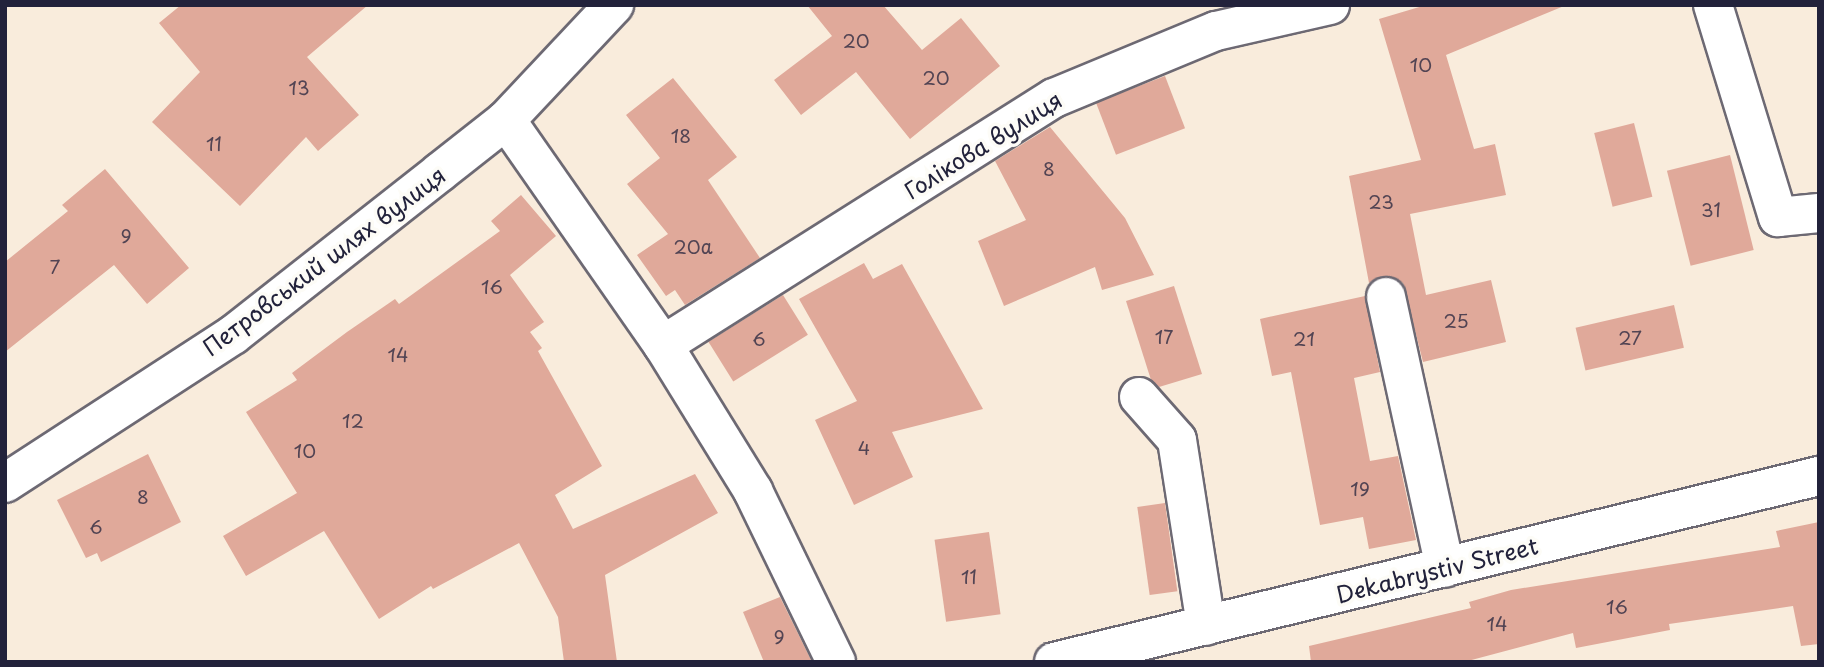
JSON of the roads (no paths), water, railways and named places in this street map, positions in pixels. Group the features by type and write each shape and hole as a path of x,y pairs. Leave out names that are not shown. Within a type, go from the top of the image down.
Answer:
{"street":[{"name":"Петровський шлях вулиця","path":"5,483 233,335 506,120 614,5"},
{"name":"Голікова вулиця","path":"663,345 1054,98 1216,31 1330,5"},
{"path":"1713,5 1778,217 1819,214"},
{"path":"506,120 663,345 753,491 836,662"},
{"path":"1386,297 1445,568"},
{"path":"1139,397 1177,440 1206,626"},
{"name":"Dekabrystiv Street","path":"1054,662 1819,476"}]}
